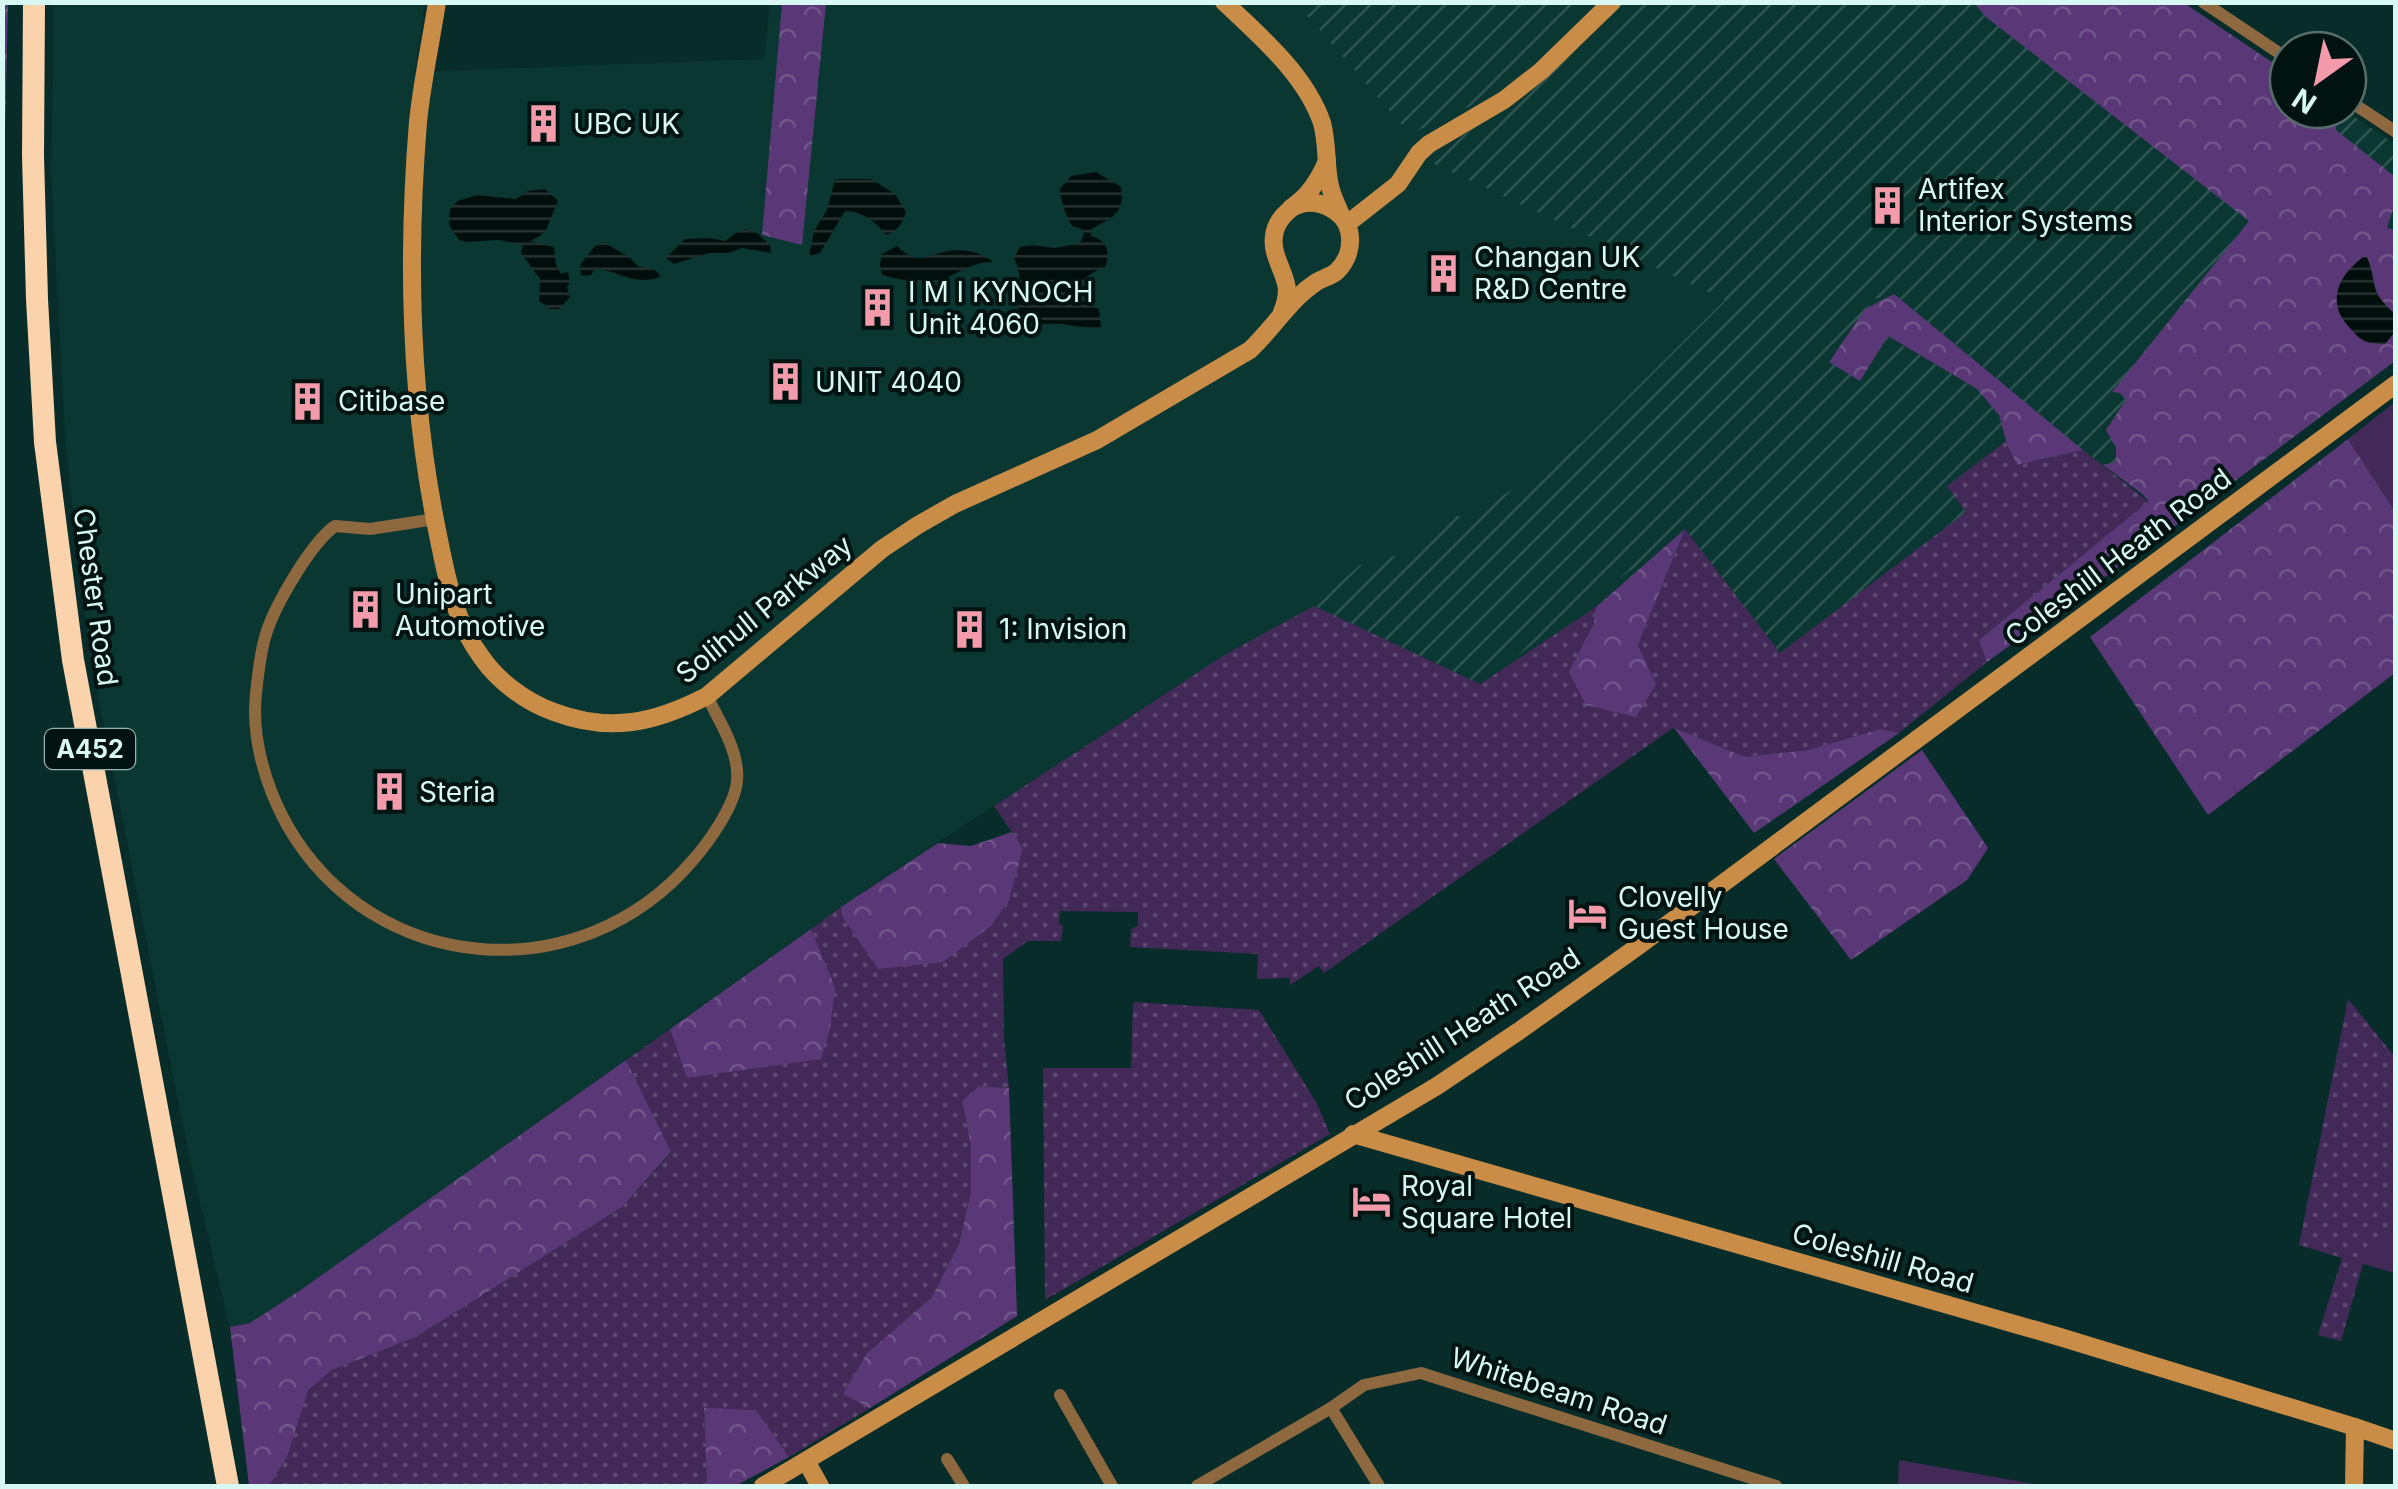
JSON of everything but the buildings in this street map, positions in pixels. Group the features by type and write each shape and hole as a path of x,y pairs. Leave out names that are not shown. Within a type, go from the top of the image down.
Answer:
{"highway":[{"name":"Chester Road","path":"34,2 33,156 45,442 73,660 228,1486"}],"street":[{"name":"Solihull Parkway","path":"437,2 418,120 413,290 422,445 435,519 449,586 470,640 494,672 527,698 565,716 605,724 651,720 706,696 882,549 954,504 1098,440 1206,378 1250,350 1318,280"},
{"path":"1224,2 1282,57 1320,118 1330,184 1350,238 1344,262 1336,272 1318,280 1299,278 1278,260"},
{"path":"1344,220 1398,184 1429,144 1504,100 1541,71 1612,2"},
{"path":"2204,2 2268,46"},
{"path":"2368,113 2396,132"},
{"path":"1282,313 1288,294 1273,247 1276,228 1281,217 1306,196 1328,160"},
{"path":"1291,208 1311,202 1322,204 1344,220"},
{"name":"Coleshill Heath Road","path":"763,1486 1437,1086 1519,1031 2396,384"},
{"path":"435,519 370,529 335,526 324,534 290,587 268,629 262,650 256,726 274,802 314,863 356,902 424,939 507,951 556,944 636,912 678,878 700,852 737,788 734,754 706,696"},
{"name":"Coleshill Road","path":"1353,1134 2060,1338 2396,1442"},
{"name":"Whitebeam Road","path":"1202,1485 1364,1385 1421,1373 1776,1486"},
{"path":"1060,1395 1112,1486"},
{"path":"1331,1408 1379,1486"},
{"path":"2354,1486 2355,1427"},
{"path":"947,1458 964,1486"},
{"path":"806,1461 820,1486"},
{"path":"1721,1486 1724,1471"}],"shaded area":[{"path":"770,2 2184,3 2268,60 2268,130 2368,130 2368,126 2395,144 2395,361 2175,526 2139,492 1894,295 1865,309 1829,361 2006,441 1685,529 1596,607 1480,684 1314,607 1226,654 871,886 302,1289 250,1323 230,1327 190,1161 89,650 66,449 51,174 54,3 425,3 415,72 764,59"},
{"path":"1296,3 1587,3 1496,94 1410,134"},
{"path":"1622,3 2184,3 2268,60 2268,130 2368,130 2368,126 2395,144 2395,361 2175,526 2141,493 1894,294 1873,299 1829,361 1887,336 1977,389 1999,415 2006,441 1948,486 1967,512 1780,654 1685,529 1480,684 1314,606 1360,565 1425,548 1428,535 1453,514 1467,520 1582,442 1725,300 1426,160 1537,86"},
{"path":"1096,172 1121,187 1121,204 1115,215 1090,230 1091,236 1101,240 1106,248 1107,262 1082,282 1073,297 1099,309 1101,327 1020,320 1019,274 1014,258 1020,247 1055,248 1080,243 1084,234 1082,229 1072,226 1060,189 1071,176"},
{"path":"835,179 871,179 895,194 905,216 886,235 868,218 845,211 820,253 809,256 814,231 827,210"},
{"path":"545,189 558,201 546,230 530,241 554,247 561,274 568,272 570,297 559,309 539,301 540,279 521,253 523,245 499,240 466,242 459,240 449,225 450,210 457,201 477,195 516,199 528,191"},
{"path":"746,229 770,245 771,253 742,248 674,264 666,258 685,239 725,241"},
{"path":"603,242 638,266 655,270 661,276 637,280 595,268 591,275 581,276 580,265"},
{"path":"897,246 916,258 963,251 983,255 993,262 925,282 882,275 882,254"},
{"path":"2367,257 2377,293 2395,314 2395,332 2385,344 2361,339 2338,308 2342,281"},
{"path":"2395,402 2395,511 2348,439"},
{"path":"2006,441 2018,465 2083,450 2149,502 1980,639 1987,662 1899,733 1880,729 1808,750 1745,757 1673,728 1324,973 1319,966 1290,985 1290,978 1257,979 1258,954 1130,947 1131,929 1138,926 1138,912 1060,911 1061,941 1028,941 1003,959 1009,1088 979,1086 962,1101 971,1146 971,1191 959,1244 932,1297 867,1353 844,1394 870,1408 789,1457 756,1410 704,1409 707,1486 269,1486 287,1457 307,1390 332,1370 416,1337 622,1207 671,1153 626,1060 670,1029 688,1078 835,987 811,929 841,907 842,916 1023,848 994,806 1226,654 1314,606 1480,684 1596,607 1594,623 1569,673 1656,684 1638,645 1685,529 1780,653 1966,512 1947,486"},
{"path":"2348,999 2395,1057 2396,1231 2363,1264 2341,1341 2318,1335 2342,1258 2299,1245"},
{"path":"1133,1002 1259,1010 1316,1102 1330,1134 1045,1300 1043,1068 1131,1068"},
{"path":"2395,1231 2395,1273 2363,1264"},
{"path":"1899,1460 2046,1486 1898,1486"}],"green space":[{"path":"2,3 8,3 5,136 3,136"},
{"path":"782,3 826,3 802,245 762,235"},
{"path":"1974,3 2184,3 2268,60 2268,130 2336,130 2395,177 2395,210 2387,228 2395,230 2395,314 2377,293 2367,257 2384,344 2395,332 2395,361 1987,662 1979,640 2149,501 2103,465 2116,462 2116,448 2106,430 2126,400 2120,393 2112,392 2249,221 1986,17"},
{"path":"1894,294 2083,450 2017,465 1999,415 1977,389 1888,336 1860,381 1829,362 1865,309"},
{"path":"2348,439 2395,511 2395,673 2208,815 2090,637"},
{"path":"1685,529 1638,645 1656,684 1636,717 1586,705 1569,672 1594,623 1596,607"},
{"path":"1674,728 1745,757 1808,750 1880,729 1899,733 1754,833"},
{"path":"1922,750 1988,848 1967,880 1851,960 1774,859"},
{"path":"1012,832 1023,848 1009,900 992,925 943,962 878,969 842,916 841,907 938,843 971,846"},
{"path":"811,929 835,987 830,1029 821,1059 687,1078 670,1029"},
{"path":"626,1060 671,1152 622,1207 416,1337 332,1370 308,1390 287,1457 269,1486 249,1486 230,1327 250,1323 302,1289"},
{"path":"979,1086 1009,1088 1017,1316 870,1408 843,1394 867,1353 932,1297 959,1244 971,1191 971,1146 962,1101"},
{"path":"704,1408 756,1410 789,1457 735,1486 707,1486"}],"place":[{"name":"UBC UK","path":"543,124"},
{"name":"Artifex Interior Systems","path":"1888,205"},
{"name":"Changan UK R&D Centre","path":"1444,273"},
{"name":"I M I KYNOCH Unit 4060","path":"878,308"},
{"name":"UNIT 4040","path":"785,382"},
{"name":"Citibase","path":"308,401"},
{"name":"Unipart Automotive","path":"365,610"},
{"name":"1: Invision","path":"969,629"},
{"name":"Steria","path":"389,792"},
{"name":"Clovelly Guest House","path":"1588,913"},
{"name":"Royal Square Hotel","path":"1371,1202"}]}
